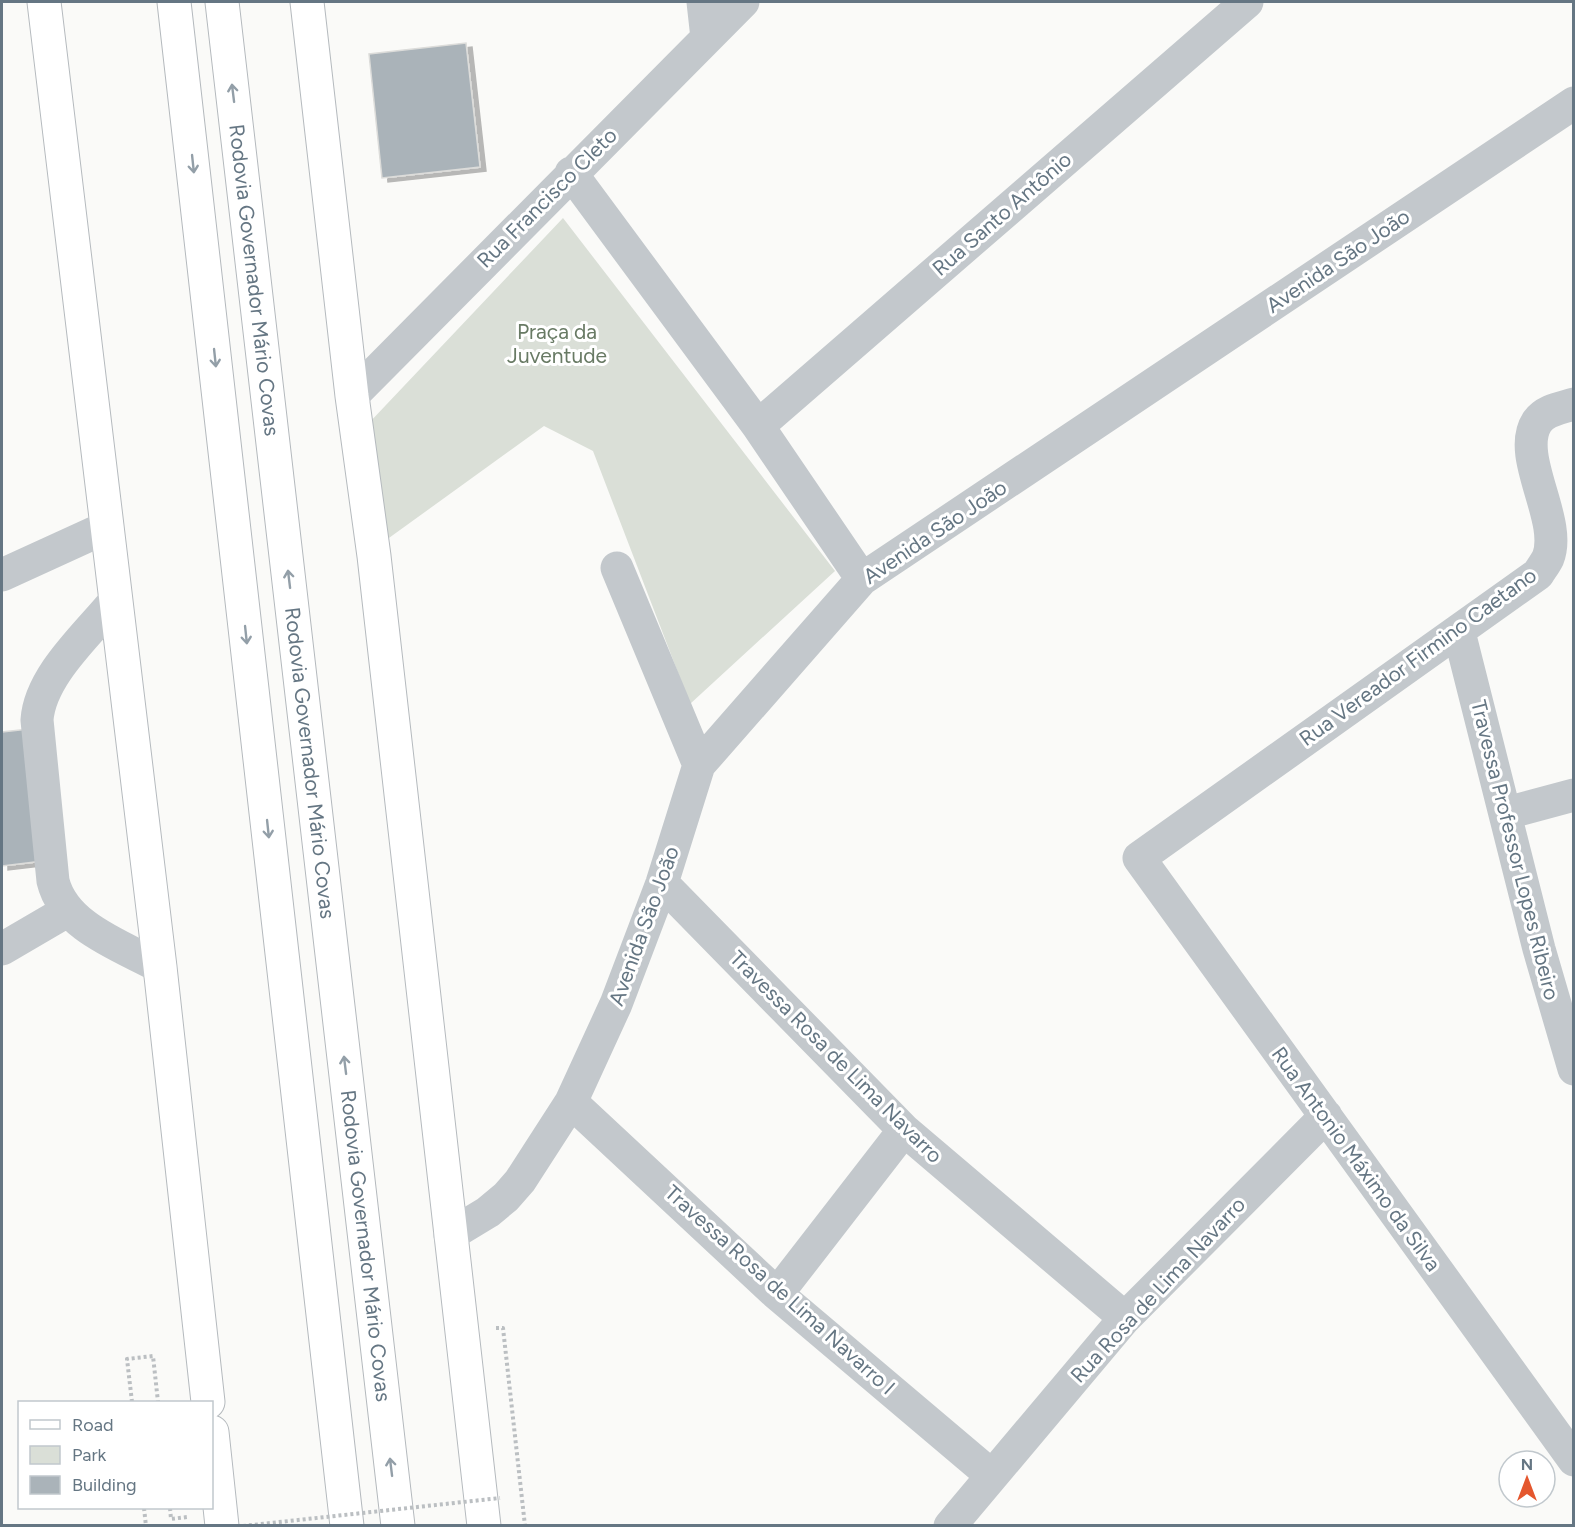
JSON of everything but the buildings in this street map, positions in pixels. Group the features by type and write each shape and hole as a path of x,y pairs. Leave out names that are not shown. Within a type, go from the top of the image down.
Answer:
{"main road":[{"path":"44,2 114,602 160,967 208,1401"},
{"path":"174,2 347,1526"},
{"name":"Rodovia Governador Mário Covas","path":"222,2 398,1526"},
{"path":"307,2 352,396 374,555 484,1526"},
{"path":"213,1441 222,1526"}],"street":[{"path":"703,2 707,38"},
{"name":"Rua Francisco Cleto","path":"352,396 742,2"},
{"name":"Rua Santo Antônio","path":"758,426 1247,2"},
{"name":"Avenida São João","path":"450,1235 488,1212 506,1197 520,1180 571,1102 616,1004 662,883 699,765 862,579 1574,103"},
{"path":"571,173 758,426 862,579"},
{"name":"Rua Vereador Firmino Caetano","path":"1139,858 1538,574 1548,557 1548,519 1533,452 1533,435 1537,422 1549,411 1574,404"},
{"path":"2,575 107,527"},
{"path":"618,568 699,765"},
{"path":"114,602 54,675 42,692 38,707 37,720 53,881 57,896 67,911 82,923 160,967"},
{"name":"Travessa Professor Lopes Ribeiro","path":"1459,632 1507,813 1539,949 1574,1069"},
{"path":"1507,813 1574,795"},
{"name":"Rua Antonio Máximo da Silva","path":"1139,858 1574,1460"},
{"name":"Travessa Rosa de Lima Navarro","path":"662,883 904,1130 1125,1318"},
{"path":"2,950 67,911"},
{"name":"Travessa Rosa de Lima Navarro I","path":"571,1102 777,1294 992,1475"},
{"name":"Rua Rosa de Lima Navarro","path":"950,1526 1125,1318 1326,1116"},
{"path":"777,1294 904,1130"}],"path":[{"path":"132,1401 127,1359 153,1356 158,1401"},
{"path":"243,1526 500,1498"},
{"path":"144,1509 146,1526"},
{"path":"170,1509 171,1519"}],"green space":[{"name":"Praça da Juventude","path":"563,218 835,571 690,704 593,451 544,426 382,543 368,424"}]}
